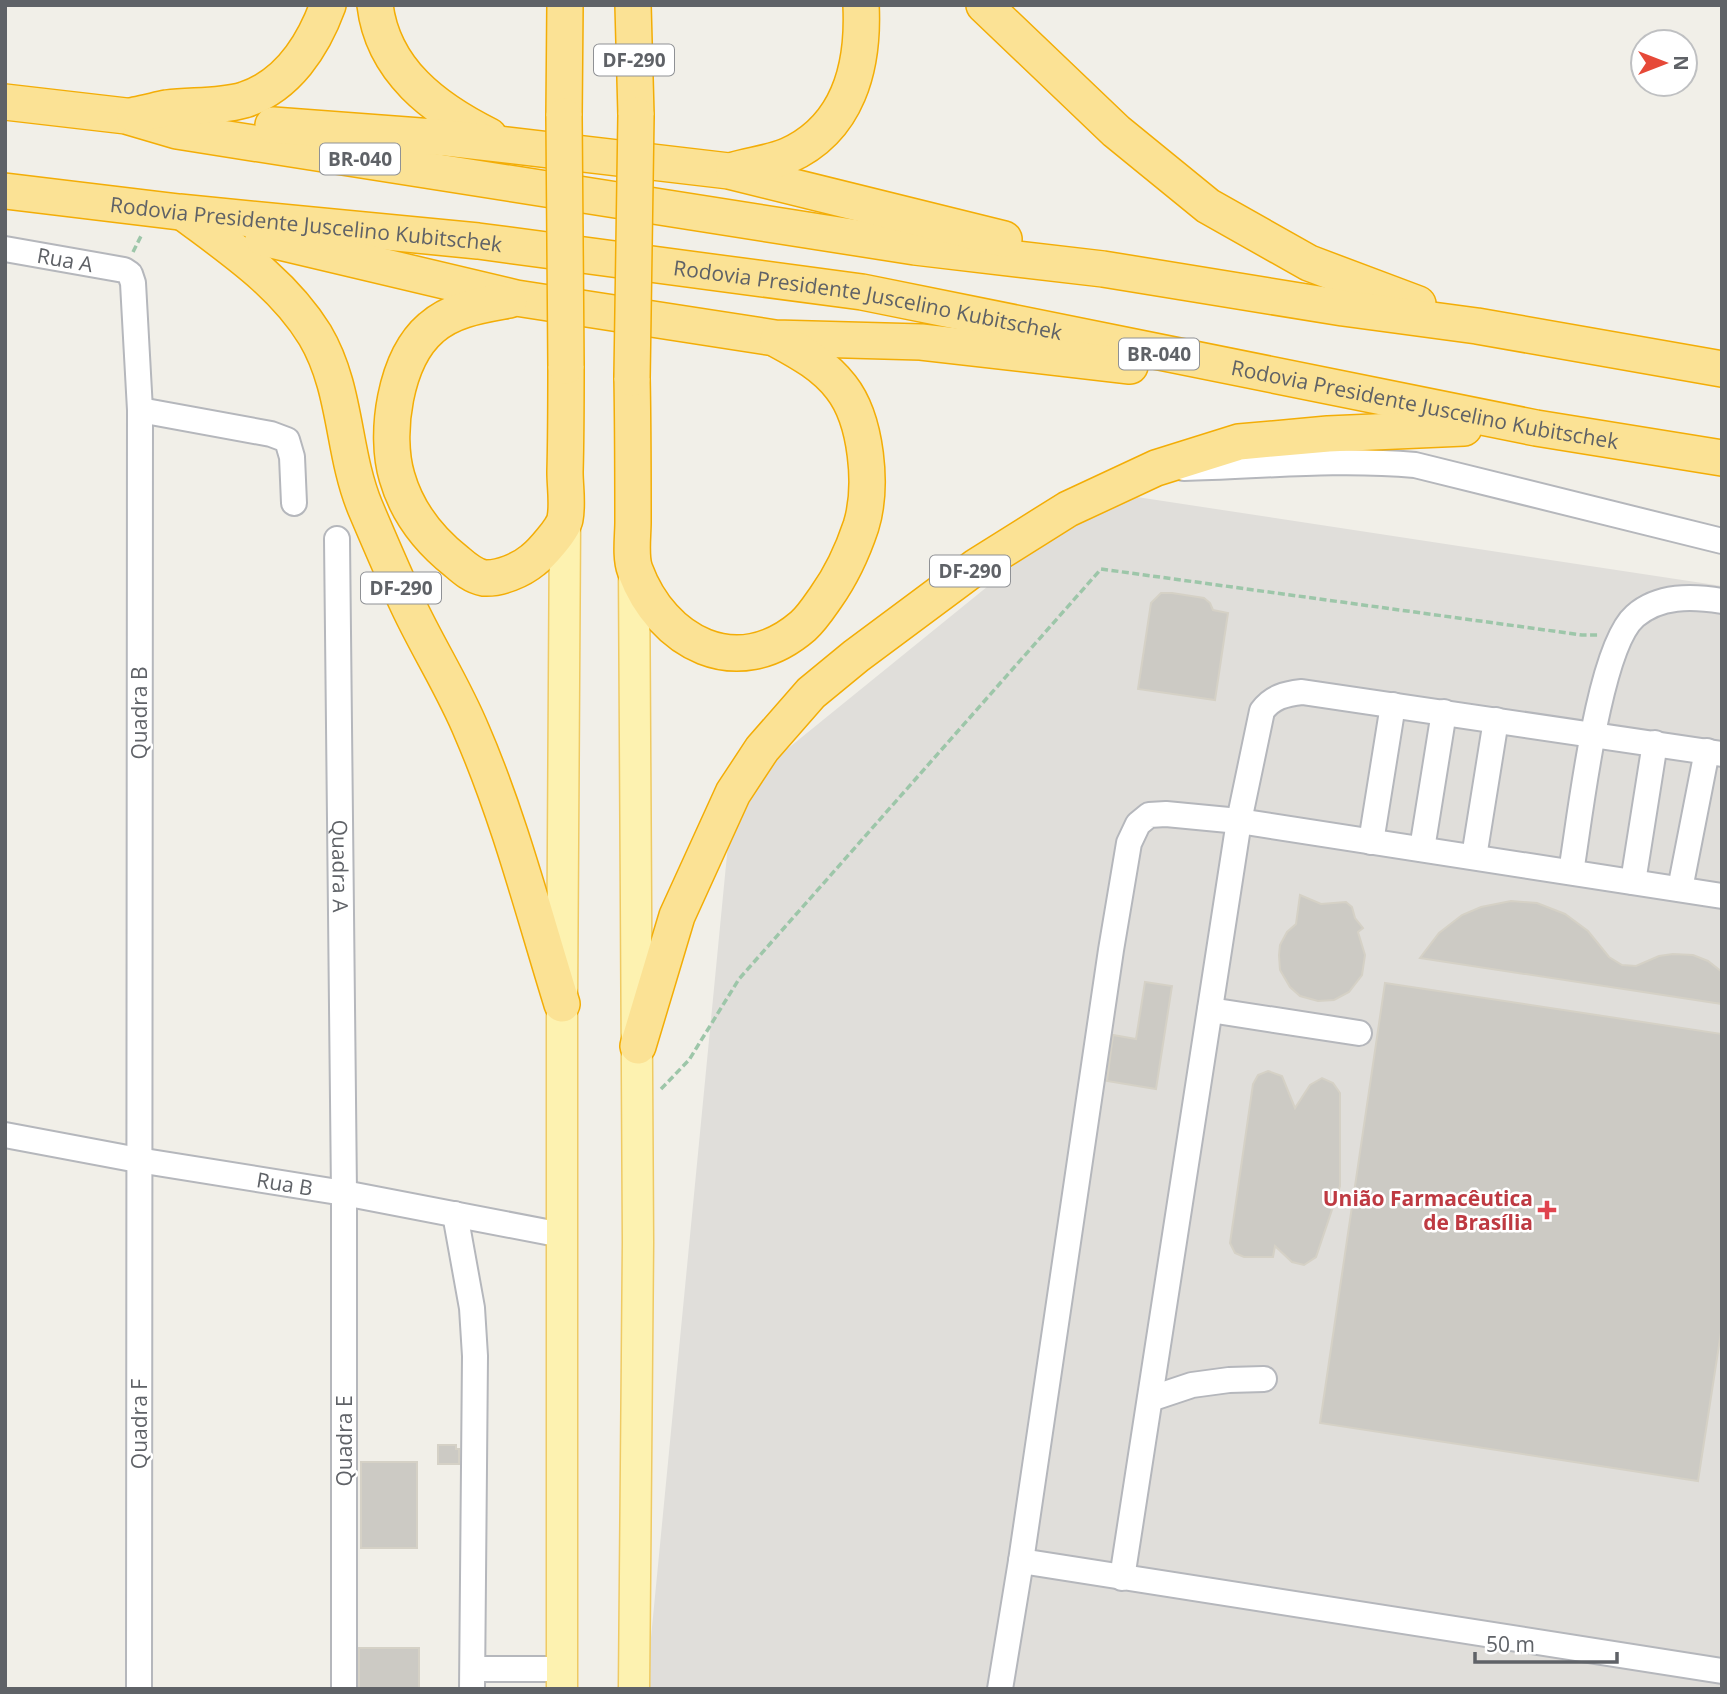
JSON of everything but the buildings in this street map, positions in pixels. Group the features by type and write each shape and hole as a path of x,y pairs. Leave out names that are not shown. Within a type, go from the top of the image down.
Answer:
{"highway":[{"path":"128,116 166,108 242,101 264,91 284,77 313,42 328,5"},
{"path":"375,5 385,41 404,76 439,107 464,124 505,145"},
{"name":"DF-290","path":"516,299 450,315 430,329 407,360 395,402 393,425 396,475 409,507 437,546 472,574 484,578 510,573 528,564 565,522 565,5"},
{"name":"DF-290","path":"633,5 636,115 632,378 634,568"},
{"path":"729,171 785,156 812,140 833,118 853,86 861,47 861,5"},
{"path":"984,5 1116,131 1208,206 1310,263 1477,326"},
{"name":"BR-040","path":"5,102 128,116 177,131 715,217 928,249 1103,269 1343,308 1477,326 1722,369"},
{"path":"128,116 505,145 729,171 1051,251 1103,269"},
{"name":"Rodovia Presidente Juscelino Kubitschek","path":"5,191 173,211 478,241 862,292 1536,428 1722,458"},
{"path":"173,211 249,235 516,299 775,338 921,342 1155,369 1206,362"},
{"name":"DF-290","path":"173,211 249,261 301,314 326,359 340,394 352,467 364,504 409,606 472,733 510,833 562,1004"},
{"path":"634,568 664,618 681,635 703,648 728,652 753,652 788,636 804,625 834,585 861,524 865,504 867,481 862,434 855,410 843,389 827,371 775,338"},
{"name":"DF-290","path":"638,1046 677,916 733,793 762,749 811,693 977,566 1068,509 1156,468 1239,442 1411,429 1536,428"}],"main road":[{"name":"DF-290","path":"562,1679 565,522"},
{"name":"DF-290","path":"634,568 638,1046 634,1689"}],"street":[{"name":"Rua A","path":"5,249 124,270"},
{"name":"Quadra B","path":"124,270 130,274 135,296 140,410 138,1160"},
{"path":"140,410 271,434 288,440 292,457 294,503"},
{"path":"1156,468 1370,462 1415,465 1722,541"},
{"name":"Quadra A","path":"337,539 344,1193"},
{"path":"1571,872 1593,733 1611,660 1621,635 1633,617 1651,604 1674,598 1722,601"},
{"path":"1122,1578 1238,821 1262,711 1269,701 1290,693 1302,692 1714,752 1680,889"},
{"path":"1371,842 1393,705"},
{"path":"1422,849 1444,712"},
{"path":"1474,858 1496,720"},
{"path":"1633,882 1656,743"},
{"path":"1000,1689 1109,963 1129,842 1138,824 1149,815 1166,814 1238,821 1722,896"},
{"path":"1210,1010 1359,1033"},
{"name":"Rua B","path":"5,1135 138,1160 344,1193 562,1235"},
{"name":"Quadra F","path":"138,1160 139,1689"},
{"name":"Quadra E","path":"344,1193 344,1689"},
{"path":"455,1214 472,1308 475,1356 472,1679 562,1679"},
{"path":"1150,1399 1192,1385 1264,1379"},
{"path":"1021,1561 1722,1671"}],"path":[{"path":"124,270 173,211"},
{"path":"638,1113 689,1060 739,979 1101,569 1568,633 1621,635"}],"shaded area":[{"path":"1104,492 1722,586 1722,1689 646,1689 733,793"}],"place":[{"name":"União Farmacêutica de Brasília","path":"1547,1210"}]}
